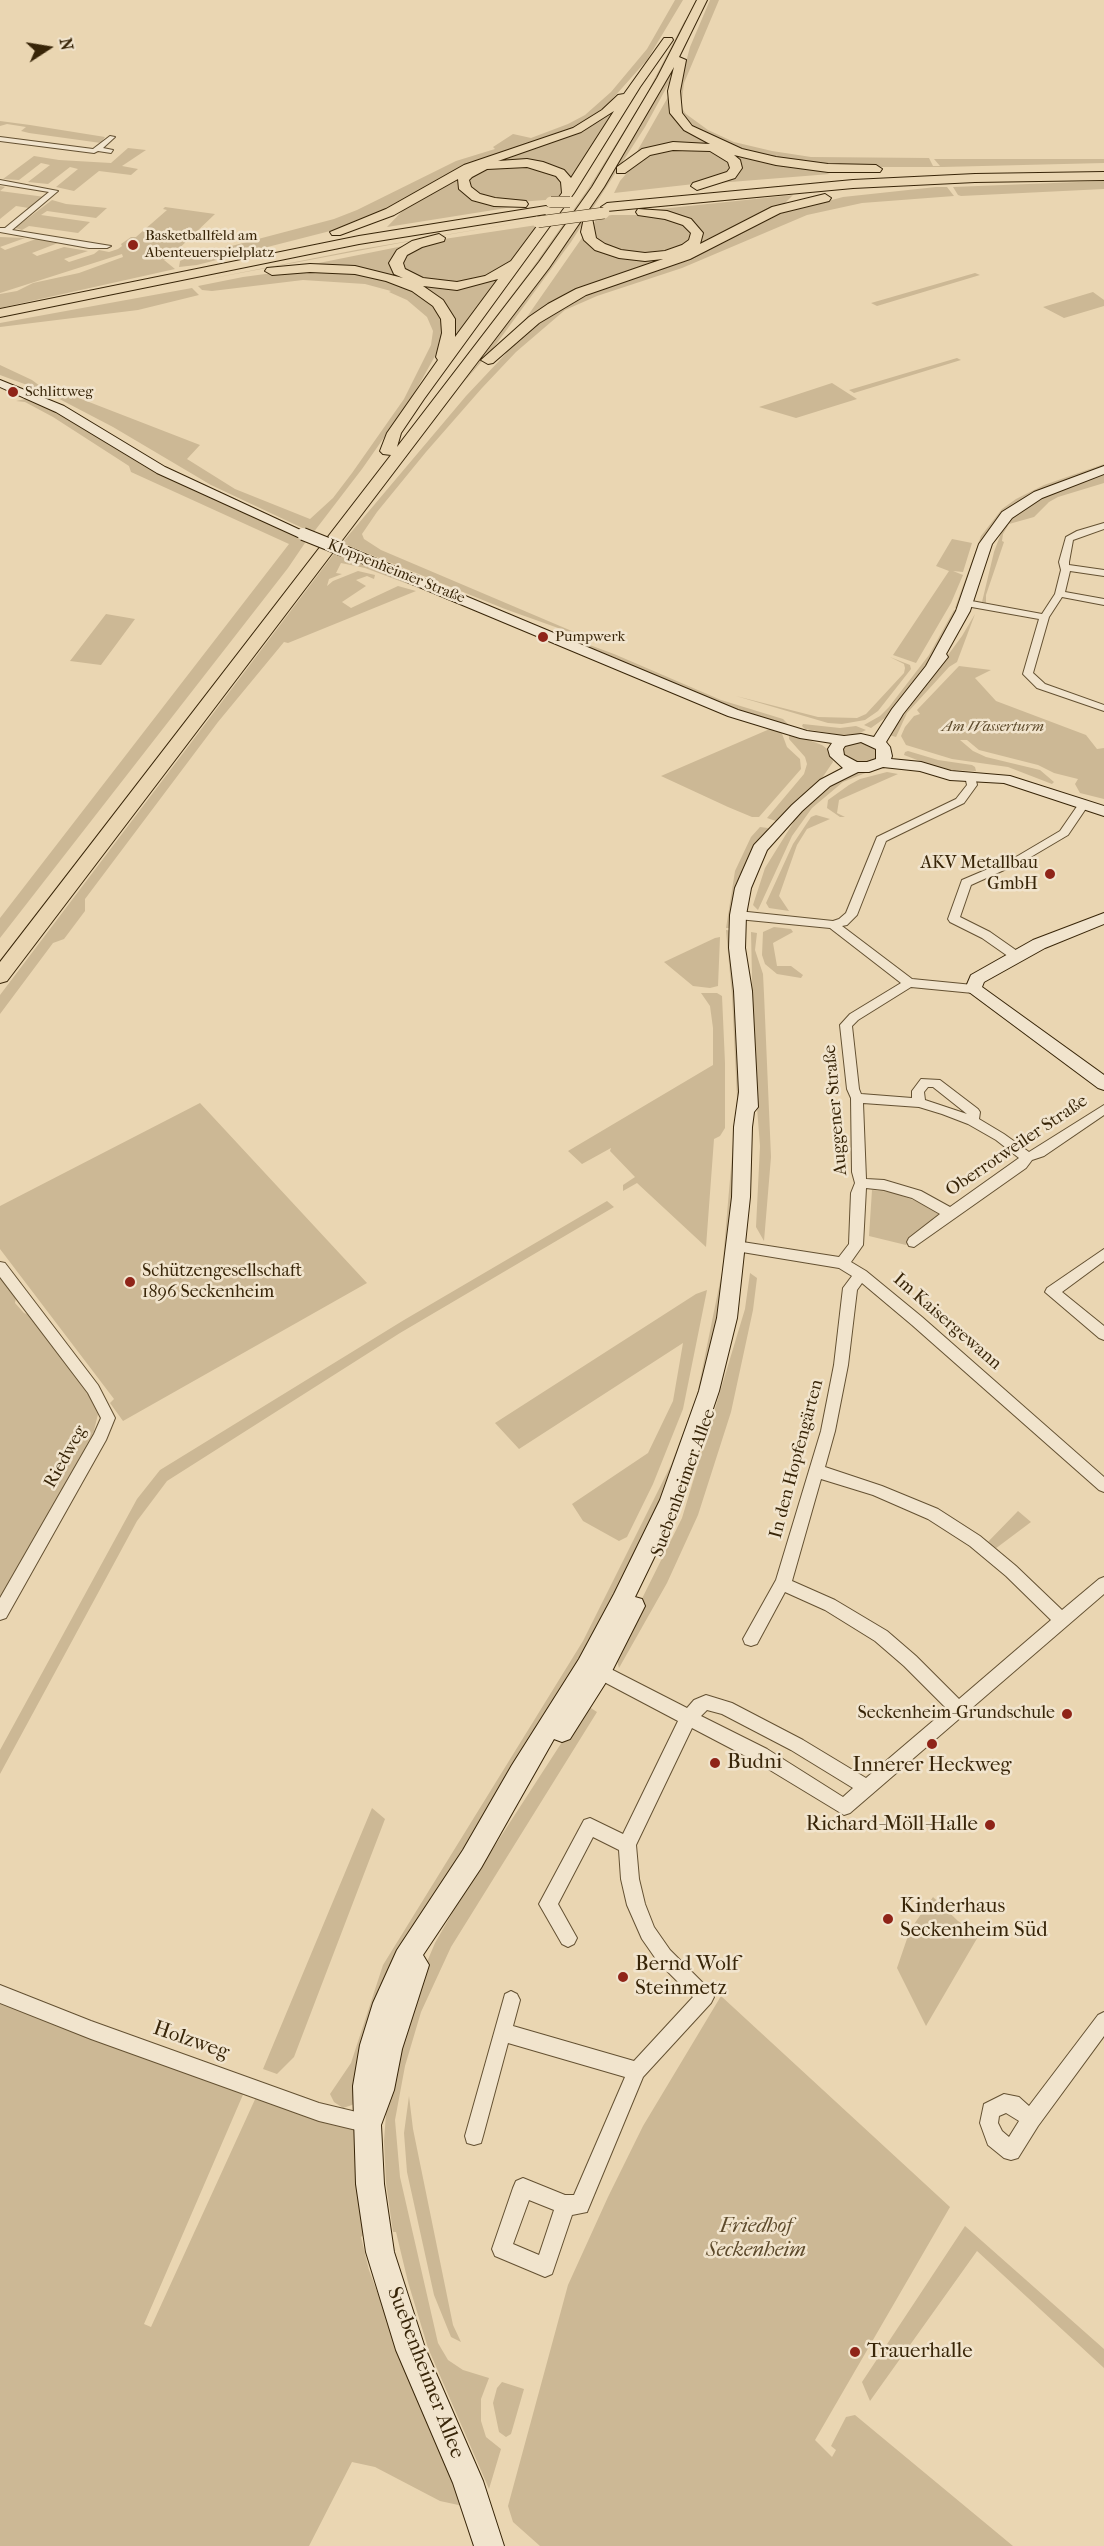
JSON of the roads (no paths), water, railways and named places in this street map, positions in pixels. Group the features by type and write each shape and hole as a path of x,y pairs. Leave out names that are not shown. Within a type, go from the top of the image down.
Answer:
{"highway":[{"path":"0,976 544,265 598,187 663,78 692,0"},
{"path":"0,952 531,263 584,188 702,0"},
{"path":"412,439 435,422 488,360 588,221 621,170 677,71 687,42 680,33"},
{"path":"388,451 394,433 441,363 569,197 635,86 665,43 680,33"},
{"path":"677,71 674,100 676,114 688,128 715,143 747,155 791,164 893,169 942,176 1104,171"},
{"path":"0,319 95,300 108,301 187,278 243,258 322,237 376,218 468,168 577,130 606,112 635,86"},
{"path":"609,204 728,177 735,170 736,162 732,157 717,150 699,146 674,146 646,152 621,170"},
{"path":"545,211 485,200 470,193 463,186 463,180 468,174 485,166 527,163 560,173 567,181 569,197"},
{"path":"243,258 409,226 609,204 942,176 1104,166"},
{"path":"488,360 534,320 567,299 606,282 696,251 763,216 824,198 919,185 942,176"},
{"path":"682,189 803,178 1104,176"},
{"path":"609,204 919,185"},
{"path":"523,257 498,275 465,285 423,283 410,279 399,271 397,259 417,244 545,211 569,197 667,215 687,222 695,229 697,236 691,246 672,254 628,256 594,244 588,236 588,221"},
{"path":"0,313 121,288 187,278 545,211"},
{"path":"228,278 450,235"},
{"path":"187,278 228,278 288,269 321,268 366,272 409,284 431,297 446,315 449,328 441,363"}],"main road":[{"name":"Kloppenheimer Straße","path":"0,383 60,409 161,470 303,534 733,713 805,735 840,749 855,767"},
{"path":"840,749 861,738 897,712 933,666 970,604 988,566 994,533 1007,515 1028,500 1104,470"},
{"path":"881,752 897,712"},
{"path":"861,738 881,752 921,767 950,775 1005,779 1045,792 1060,800 1084,804 1104,811"},
{"name":"Suebenheimer Allee","path":"825,783 840,749"},
{"name":"Suebenheimer Allee","path":"489,2546 468,2481 411,2350 380,2252 372,2195 369,2124 381,2090 389,2049 401,2008 435,1918 472,1859 521,1796 593,1669 675,1489 709,1391 753,1202 753,1143 747,1094 743,991 737,948 743,915 759,873 780,829 797,808 825,783 855,767 869,767 881,752"},
{"path":"1104,918 1044,941 1016,956 977,979 974,989 1104,1084"}],"street":[{"path":"0,139 94,151 112,137"},
{"path":"97,149 111,151"},
{"path":"0,182 55,191 3,230"},
{"path":"3,230 89,246 107,246"},
{"path":"1104,526 1071,537 1064,562 1060,594 1044,617 1028,674 1041,686 1100,707 1104,696"},
{"path":"1065,567 1104,573"},
{"path":"1060,594 1104,602"},
{"path":"970,604 1044,617"},
{"path":"743,915 833,925 843,922 851,915 881,839 960,801 972,785 970,776"},
{"path":"1016,956 986,935 954,919 966,883 1020,859 1064,833 1084,804"},
{"path":"833,925 909,983 974,989"},
{"name":"Auggener Straße","path":"842,1263 856,1245 858,1193 861,1183 857,1151 856,1098 846,1025 854,1017 909,983"},
{"path":"919,1103 918,1091 924,1082 936,1083 974,1112 972,1121"},
{"path":"856,1098 919,1103 972,1121 1000,1137 1027,1157"},
{"name":"Oberrotweiler Straße","path":"915,1242 950,1213 1021,1165 1027,1157 1039,1153 1104,1109"},
{"name":"Oberrotweiler Straße","path":"861,1183 884,1185 916,1194 950,1213"},
{"name":"Im Kaisergewann","path":"742,1247 842,1263 861,1275 900,1306 1104,1486"},
{"path":"1104,1254 1052,1292 1104,1334"},
{"name":"Riedweg","path":"0,1267 93,1389 108,1418 101,1436 0,1612"},
{"name":"In den Hopfengärten","path":"751,1639 778,1589 783,1584 828,1431 841,1365 850,1288 861,1275"},
{"path":"817,1471 877,1490 933,1514 983,1547 1062,1620"},
{"path":"783,1584 830,1605 881,1636 910,1661 958,1709"},
{"path":"593,1669 689,1716 708,1729 761,1755 844,1807 1104,1584"},
{"path":"565,2205 580,2205 637,2072 705,1997 664,1956 648,1933 636,1905 630,1879 627,1845 689,1716 706,1702 726,1708 797,1745 866,1787"},
{"path":"568,1938 548,1904 590,1826 627,1845"},
{"name":"Holzweg","path":"0,1994 91,2030 319,2112 369,2124"},
{"path":"474,2136 511,2000"},
{"path":"1031,2119 1104,2021"},
{"path":"502,2032 637,2072"}],"place":[{"name":"Basketballfeld am Abenteuerspielplatz","path":"133,245"},
{"name":"Schlittweg","path":"13,392"},
{"name":"Pumpwerk","path":"543,637"},
{"name":"AKV Metallbau GmbH","path":"1050,874"},
{"name":"Schützengesellschaft 1896 Seckenheim","path":"130,1282"},
{"name":"Seckenheim-Grundschule","path":"1067,1714"},
{"name":"Innerer Heckweg","path":"932,1744"},
{"name":"Budni","path":"715,1763"},
{"name":"Richard-Möll-Halle","path":"990,1825"},
{"name":"Kinderhaus Seckenheim Süd","path":"888,1919"},
{"name":"Bernd Wolf Steinmetz","path":"623,1977"},
{"name":"Trauerhalle","path":"855,2352"}],"park label":[{"name":"Am Wasserturm","path":"993,727"},
{"name":"Friedhof Seckenheim","path":"756,2239"}]}
